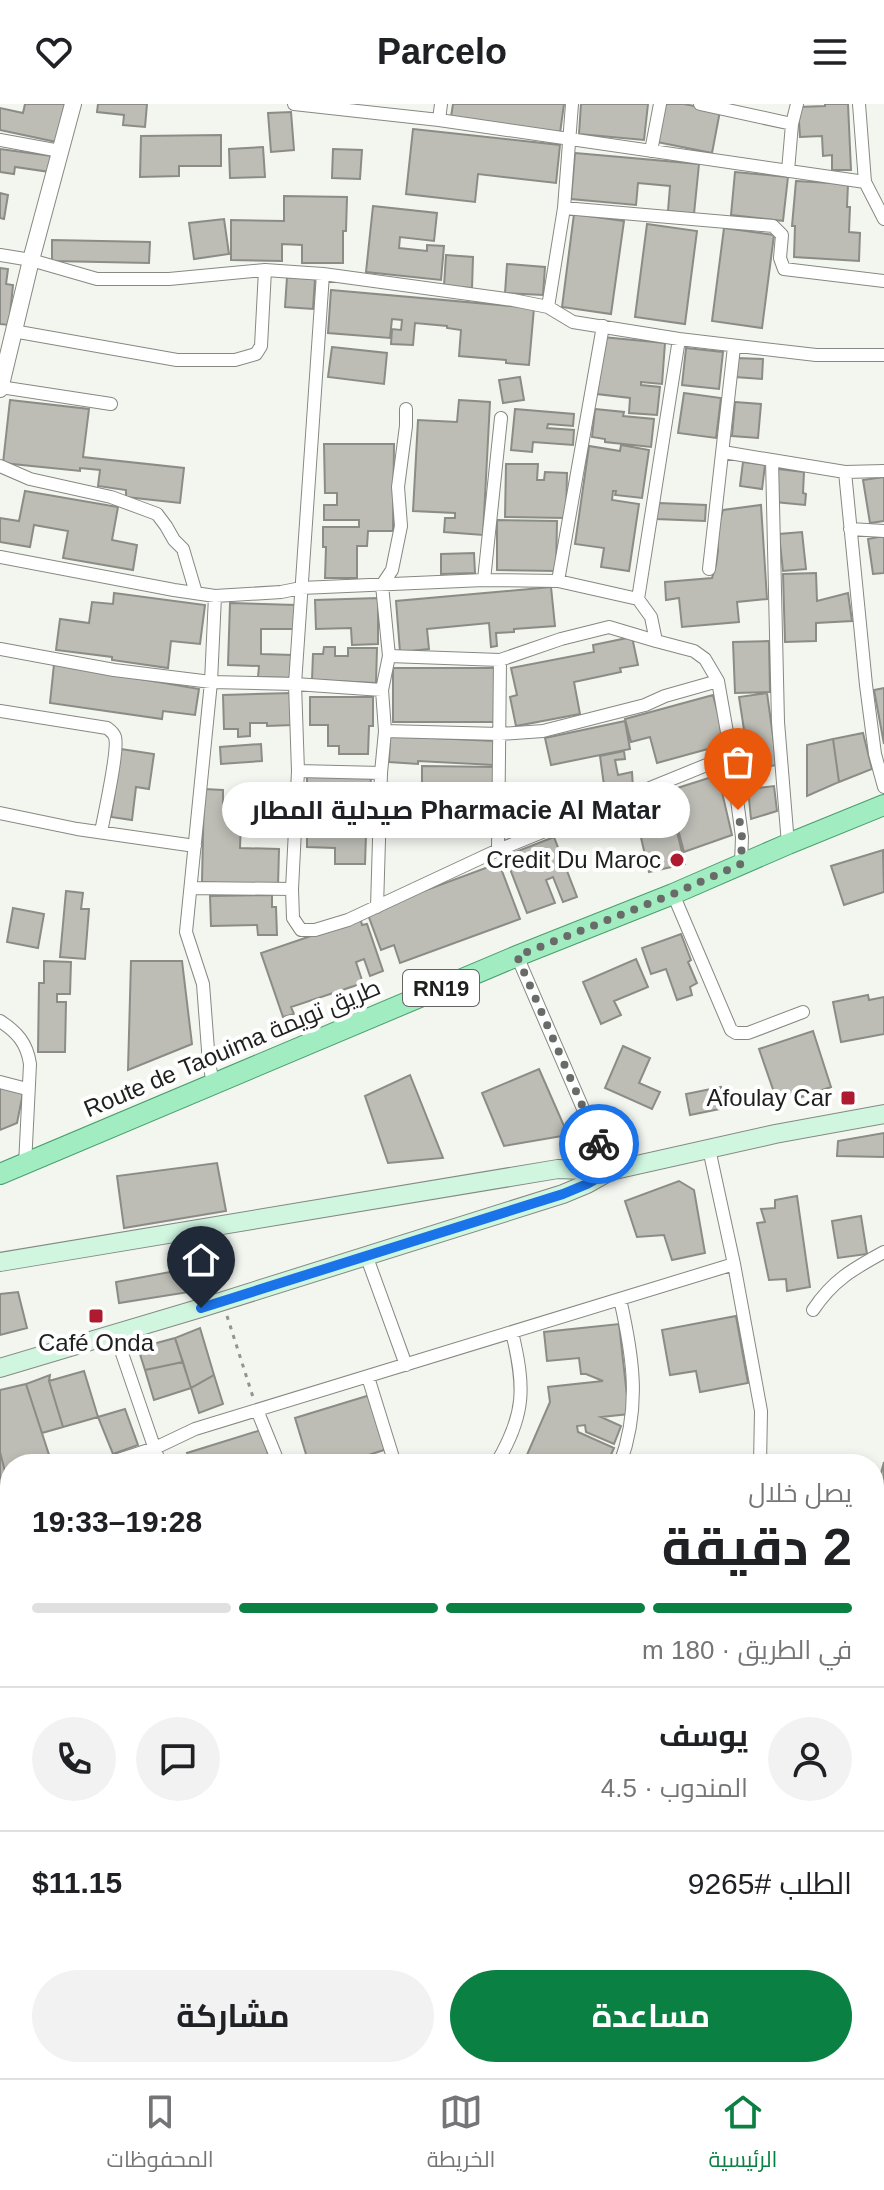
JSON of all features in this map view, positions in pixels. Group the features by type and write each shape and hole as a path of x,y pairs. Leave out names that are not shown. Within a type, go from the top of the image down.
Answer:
{"main road":[{"name":"Route de Taouima طريق تويمة","path":"0,1174 884,805"},
{"path":"0,1262 558,1169 610,1171 775,1134 884,1114"},
{"path":"0,1368 563,1194 610,1171"}],"street":[{"path":"73,104 0,388 111,404"},
{"path":"294,104 439,120 865,182"},
{"path":"439,120 441,104"},
{"path":"548,307 564,208 572,104"},
{"path":"651,151 660,104"},
{"path":"700,104 792,124"},
{"path":"788,171 797,104"},
{"path":"859,104 865,182 884,219"},
{"path":"0,140 60,151"},
{"path":"564,208 773,226 782,235 780,258 784,269 884,281"},
{"path":"0,255 31,260 97,279 169,279 265,270 323,274 513,300 548,307 573,322 734,347 816,355 884,355"},
{"path":"13,331 177,360 247,358 256,354 261,346 265,270"},
{"path":"323,274 295,684 298,771 292,889 293,918 301,930 333,926 498,850 731,755"},
{"path":"558,581 603,326"},
{"path":"638,599 679,339"},
{"path":"709,569 734,347"},
{"path":"377,907 385,731 382,690 389,656 382,585 392,570 401,526 398,487 406,409"},
{"path":"484,580 501,418"},
{"path":"723,452 845,472 884,471"},
{"path":"772,460 778,722 788,844"},
{"path":"0,466 30,479 111,497 157,514 183,549 196,593"},
{"path":"845,472 866,685 875,754 884,787"},
{"path":"850,529 884,531"},
{"path":"0,557 215,596 301,588 484,580 558,581 638,599 651,617 656,641"},
{"path":"213,1083 203,984 186,932 211,682 215,596"},
{"path":"389,656 500,660 561,639 609,627 694,651 705,659 718,681 742,837 741,864"},
{"path":"0,649 114,670 211,682 382,690"},
{"path":"498,850 500,660"},
{"path":"385,731 500,734 543,731 645,705 718,681"},
{"path":"0,711 111,731 116,743 101,832"},
{"path":"298,771 381,773"},
{"path":"381,812 499,817"},
{"path":"0,813 195,846"},
{"path":"191,888 292,889"},
{"path":"673,894 731,1030 748,1033 803,1012"},
{"path":"517,956 610,1171"},
{"path":"0,1021 13,1029 23,1041 30,1064 25,1165"},
{"path":"0,1082 27,1089"},
{"path":"709,1149 761,1411 760,1454"},
{"path":"813,1310 836,1281 884,1252"},
{"path":"366,1255 406,1365"},
{"path":"137,1454 195,1429 734,1264"},
{"path":"620,1299 633,1364 634,1406 623,1454"},
{"path":"501,1454 517,1423 522,1396 520,1367 512,1332"},
{"path":"115,1333 157,1454"},
{"path":"368,1377 392,1454"},
{"path":"257,1410 275,1454"}],"path":[{"path":"223,1301 257,1410"}],"building":[{"path":"25,104 69,104 61,143 0,130 0,108 23,113"},
{"path":"98,104 147,104 145,127 123,125 124,115 97,112"},
{"path":"453,104 564,104 560,133 451,117"},
{"path":"581,104 648,104 644,140 579,134"},
{"path":"665,104 720,111 712,153 657,142"},
{"path":"848,104 851,170 832,170 832,155 823,156 822,136 800,137 798,107"},
{"path":"291,112 294,150 271,152 268,113"},
{"path":"413,129 560,145 556,183 478,174 475,202 406,194"},
{"path":"221,135 221,166 179,166 179,176 140,177 141,136"},
{"path":"263,147 265,177 230,178 229,149"},
{"path":"0,149 52,156 50,172 15,167 14,174 0,172"},
{"path":"333,149 362,150 360,179 332,178"},
{"path":"575,153 699,164 694,214 668,211 670,186 638,183 636,205 571,199"},
{"path":"735,172 788,177 783,221 731,215"},
{"path":"796,181 848,184 849,232 860,233 859,261 794,257 795,226 792,226"},
{"path":"0,193 8,195 4,219 0,218"},
{"path":"284,196 347,197 343,263 302,263 302,245 282,244 282,261 231,260 231,220 284,221"},
{"path":"373,206 437,213 434,241 400,237 399,248 427,251 427,245 444,246 441,280 366,272"},
{"path":"574,214 624,221 611,314 562,307"},
{"path":"224,219 229,254 194,259 189,223"},
{"path":"647,224 697,231 685,324 635,317"},
{"path":"724,228 774,235 762,328 712,321"},
{"path":"52,240 150,242 149,263 52,261"},
{"path":"446,255 473,257 472,288 444,286"},
{"path":"507,264 545,267 543,295 505,293"},
{"path":"0,268 8,269 6,284 13,285 9,325 0,324"},
{"path":"287,277 315,279 313,309 285,307"},
{"path":"331,290 534,308 529,365 459,356 461,330 447,326 415,323 413,345 391,344 392,329 401,330 402,320 392,319 390,338 328,333"},
{"path":"602,337 665,343 662,384 641,382 641,385 660,387 657,415 629,413 630,398 597,394"},
{"path":"332,347 387,353 384,384 328,377"},
{"path":"686,348 723,352 719,389 682,385"},
{"path":"736,358 763,359 762,379 735,377"},
{"path":"520,377 524,400 503,403 499,380"},
{"path":"684,393 721,398 716,438 678,433"},
{"path":"10,400 89,409 83,457 184,468 180,503 126,497 126,490 98,486 100,470 80,468 80,471 3,463"},
{"path":"459,400 490,402 483,535 444,532 445,518 455,518 455,513 413,511 418,420 457,422"},
{"path":"735,402 761,404 758,438 732,436"},
{"path":"515,409 574,414 573,426 548,424 547,428 574,430 573,445 533,442 532,452 511,450"},
{"path":"595,409 654,419 651,447 605,442 605,439 592,437"},
{"path":"324,444 394,444 393,531 368,531 367,546 357,546 357,578 325,578 323,527 359,527 359,520 324,520 324,505 337,505 337,493 325,493"},
{"path":"621,445 649,450 642,498 615,495 616,491 613,491 612,500 639,504 629,571 601,567 604,548 575,544 589,446 620,451"},
{"path":"743,462 765,465 762,489 740,486"},
{"path":"506,464 538,464 537,480 544,480 545,472 567,473 566,518 505,517"},
{"path":"778,469 804,472 805,505 775,502"},
{"path":"884,477 884,521 870,523 863,480"},
{"path":"25,491 118,507 112,540 137,545 133,570 63,558 68,531 34,525 30,547 0,542 0,518 19,521"},
{"path":"659,503 706,505 705,521 656,519"},
{"path":"761,505 767,599 737,602 739,622 682,627 679,598 666,600 665,582 712,578 718,550 717,531 723,510"},
{"path":"497,520 557,521 556,571 497,570"},
{"path":"802,532 806,569 783,571 779,534"},
{"path":"884,536 884,573 873,574 868,539"},
{"path":"474,553 475,573 441,574 441,554"},
{"path":"816,573 817,601 848,593 852,621 816,623 816,641 785,642 783,574"},
{"path":"551,587 555,626 496,633 497,646 491,647 489,623 427,629 429,649 400,652 396,601"},
{"path":"114,593 205,605 200,644 171,641 168,668 56,650 60,619 89,623 92,602 113,604"},
{"path":"378,598 378,644 352,645 351,628 316,629 315,600"},
{"path":"230,603 296,605 296,629 261,629 261,654 293,655 292,678 258,677 259,666 228,665"},
{"path":"632,637 638,665 620,668 621,672 574,682 580,714 516,726 510,697 517,695 511,668 594,652 593,645"},
{"path":"769,641 770,692 735,693 733,642"},
{"path":"324,647 335,647 335,656 348,656 348,648 377,648 376,683 312,680 313,654 323,654"},
{"path":"54,664 199,689 195,715 163,711 162,719 50,703"},
{"path":"393,668 494,668 496,722 393,722"},
{"path":"884,688 884,744 874,690"},
{"path":"292,693 293,725 250,723 250,736 238,737 238,729 224,729 223,695"},
{"path":"767,693 777,765 750,769 739,697"},
{"path":"713,695 726,744 657,763 650,737 631,742 625,719"},
{"path":"310,697 373,697 373,726 369,726 368,754 339,754 339,746 328,746 328,725 310,725"},
{"path":"625,721 630,749 551,765 545,738"},
{"path":"863,733 872,769 839,782 833,739"},
{"path":"390,736 495,741 494,765 389,762"},
{"path":"833,739 839,782 807,796 807,745"},
{"path":"261,744 262,761 221,764 220,747"},
{"path":"121,749 154,754 149,789 136,787 132,820 111,817"},
{"path":"624,751 625,759 615,760 618,775 632,772 633,788 606,800 600,756"},
{"path":"422,766 497,767 496,794 422,793"},
{"path":"307,773 371,773 365,864 335,864 335,848 307,847"},
{"path":"718,775 732,835 684,852 668,791"},
{"path":"774,786 777,811 751,819 748,789"},
{"path":"204,789 223,790 223,810 231,810 230,819 241,820 240,848 279,849 278,887 202,882"},
{"path":"670,804 685,864 649,872 635,812"},
{"path":"554,837 577,897 563,902 553,877 546,880 555,903 527,913 505,856"},
{"path":"883,850 884,892 844,905 831,866"},
{"path":"499,863 520,919 400,963 394,945 381,950 367,912"},
{"path":"66,891 83,893 81,909 89,909 85,959 60,957"},
{"path":"272,895 272,907 276,907 277,935 258,935 257,925 211,926 210,896"},
{"path":"13,908 44,914 38,948 7,942"},
{"path":"360,917 362,925 367,924 383,971 370,976 364,959 356,962 363,983 291,1007 294,1014 283,1017 261,953"},
{"path":"681,934 697,983 690,987 692,995 677,1000 666,969 651,974 642,948"},
{"path":"636,959 648,987 614,1001 621,1015 601,1024 583,982"},
{"path":"44,961 71,962 70,994 57,994 57,1002 66,1002 65,1052 38,1052 39,983 44,983"},
{"path":"131,961 182,961 192,1044 128,1070"},
{"path":"868,995 869,1000 884,997 884,1034 841,1042 833,1002"},
{"path":"813,1031 831,1087 802,1097 800,1090 776,1098 759,1049"},
{"path":"623,1046 650,1058 639,1083 660,1092 652,1109 605,1088"},
{"path":"539,1069 568,1135 504,1146 482,1093"},
{"path":"410,1075 443,1158 388,1163 365,1096"},
{"path":"0,1086 23,1093 17,1123 0,1130"},
{"path":"721,1087 725,1108 690,1115 686,1094"},
{"path":"884,1133 884,1157 837,1156 838,1141"},
{"path":"217,1163 226,1211 124,1228 117,1176"},
{"path":"679,1181 694,1190 705,1253 672,1260 664,1235 637,1237 625,1201"},
{"path":"797,1196 810,1287 787,1291 786,1279 769,1280 757,1223 765,1222 761,1209 775,1208 775,1200"},
{"path":"861,1216 867,1254 838,1258 832,1221"},
{"path":"197,1267 199,1279 187,1281 189,1292 119,1303 116,1282"},
{"path":"18,1292 27,1328 0,1335 0,1294"},
{"path":"736,1316 748,1383 700,1392 696,1371 670,1375 662,1330"},
{"path":"619,1324 629,1414 601,1417 621,1426 614,1444 586,1432 585,1425 577,1426 578,1432 614,1448 611,1454 527,1454 550,1402 548,1387 603,1381 581,1374 579,1358 547,1361 544,1332"},
{"path":"200,1328 214,1375 191,1388 175,1338"},
{"path":"175,1338 183,1362 145,1370 138,1348"},
{"path":"183,1362 191,1388 154,1400 145,1370"},
{"path":"84,1371 98,1417 63,1427 49,1381"},
{"path":"50,1375 49,1381 63,1427 42,1433 26,1384"},
{"path":"214,1375 223,1404 199,1413 191,1388"},
{"path":"26,1384 49,1454 1,1454 0,1390"},
{"path":"370,1395 387,1449 372,1454 306,1454 295,1418"},
{"path":"125,1409 138,1445 113,1454 98,1417"},
{"path":"261,1430 268,1454 187,1454"}],"way so far":[{"path":"599,1144 517,956 741,864 742,837 738,810"}],"place":[{"name":"Pharmacie Al Matar صيدلية المطار","path":"738,810"},
{"name":"Credit Du Maroc","path":"677,860"},
{"name":"Afoulay Car","path":"848,1098"},
{"name":"Café Onda","path":"96,1316"}],"route":[{"path":"201,1308 563,1194 610,1171 599,1144"}]}
